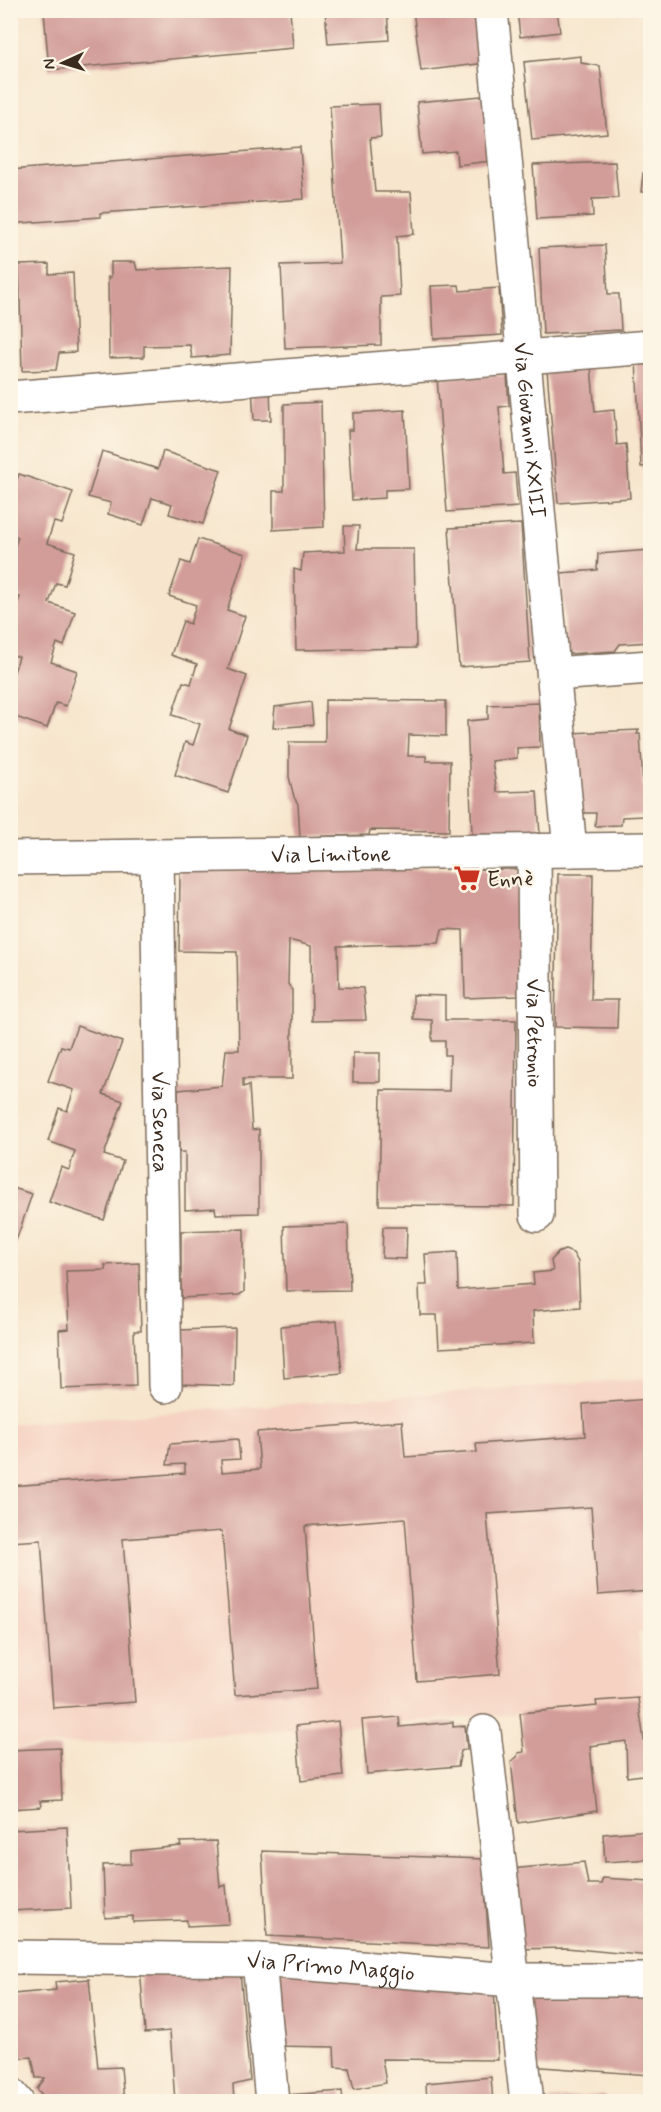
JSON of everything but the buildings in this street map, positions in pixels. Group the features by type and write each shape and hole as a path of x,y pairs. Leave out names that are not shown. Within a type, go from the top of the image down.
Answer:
{"street":[{"name":"Via Giovanni XXIII","path":"491,10 570,850"},
{"path":"10,398 651,347"},
{"path":"554,674 651,667"},
{"name":"Via Limitone","path":"10,858 651,849"},
{"name":"Via Petronio","path":"534,850 537,1215"},
{"name":"Via Seneca","path":"157,856 165,1386"},
{"path":"484,1732 526,2102"},
{"name":"Via Primo Maggio","path":"10,1957 259,1960 513,1980 651,1980"},
{"path":"259,1960 272,2102"},
{"path":"10,2094 17,2102"}],"shaded area":[{"path":"650,1378 650,1630 638,1632 646,1706 11,1748 11,1424"}],"place":[{"name":"Ennè","path":"467,878"}]}
